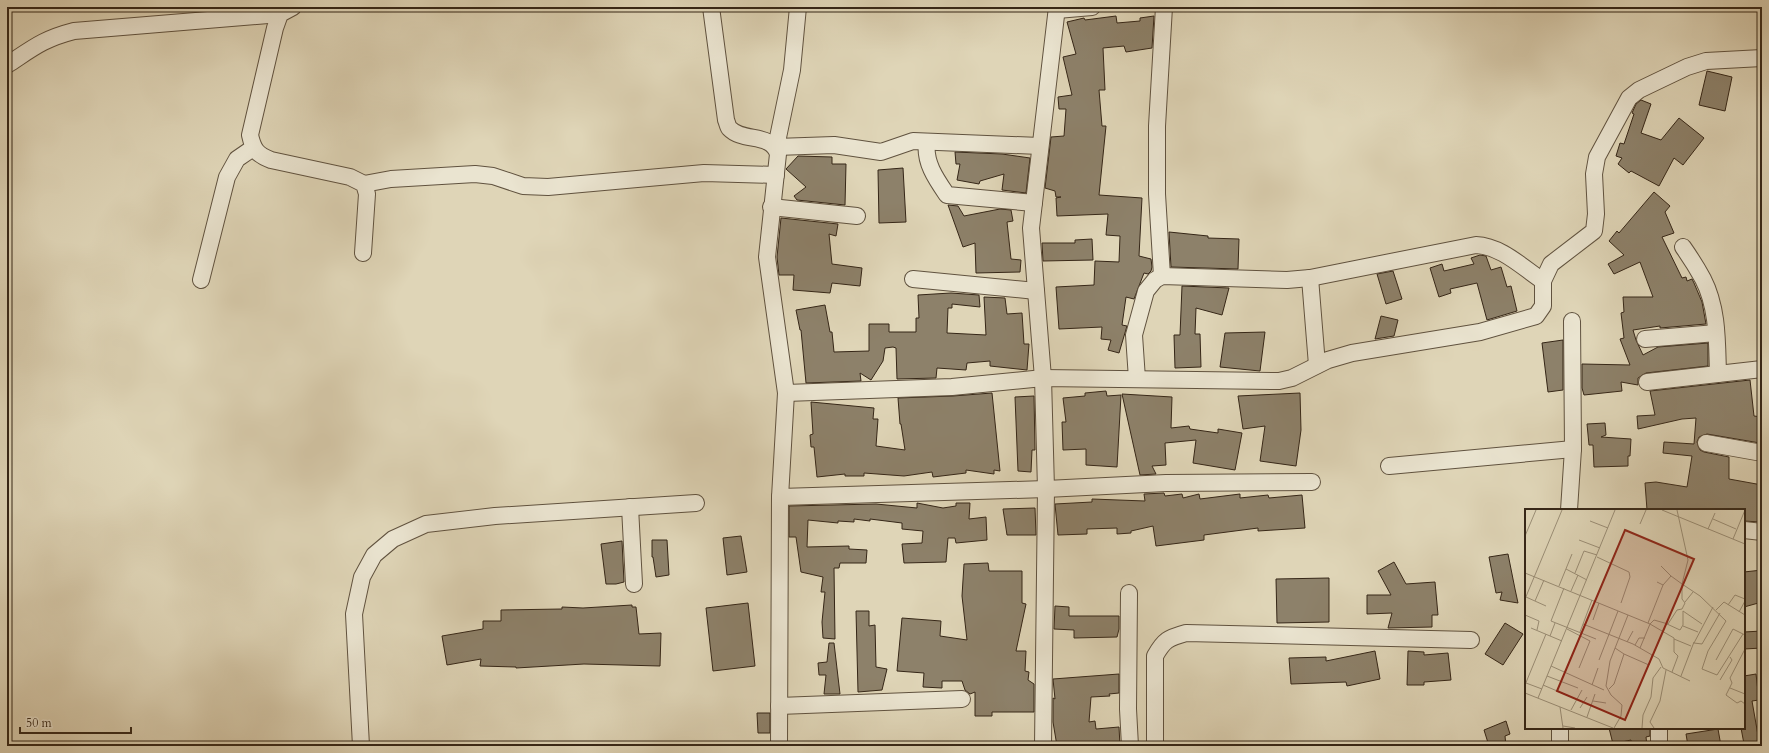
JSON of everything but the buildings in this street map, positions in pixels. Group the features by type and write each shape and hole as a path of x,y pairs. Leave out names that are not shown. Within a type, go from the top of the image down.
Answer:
{"street":[{"path":"711,7 726,120 729,128 737,133 769,142 776,147 834,144 882,152 912,141 1040,146"},
{"path":"779,746 780,497 786,393 767,257 771,207 778,154 776,147 792,70 798,7"},
{"path":"1043,746 1046,488 1043,378 1031,228 1057,8 1092,7"},
{"path":"1162,276 1157,194 1157,126 1164,7"},
{"path":"285,9 275,28 250,135 253,148 260,156 270,160 350,176 364,184 391,178 475,174 493,176 524,186 548,187 704,173 776,175"},
{"path":"7,65 34,46 54,36 74,31 285,9"},
{"path":"786,393 952,387 1043,378 1279,381 1292,378 1328,360 1352,353 1480,332 1530,318 1539,313 1543,306 1543,281 1551,264 1594,232 1596,214 1594,174 1597,157 1621,111 1630,98 1639,90 1687,67 1706,61 1762,58"},
{"path":"927,142 926,152 936,179 947,195 1034,203"},
{"path":"201,280 227,177 237,158 253,148"},
{"path":"363,253 367,194 364,184"},
{"path":"771,207 857,216"},
{"path":"1137,379 1134,335 1146,291 1155,280 1162,276 1287,280 1310,278 1476,245 1490,246 1543,281"},
{"path":"1683,247 1703,280 1711,303 1716,333 1718,374"},
{"path":"1310,278 1317,365"},
{"path":"913,279 1036,291"},
{"path":"1569,509 1573,449 1572,321"},
{"path":"1645,339 1716,333"},
{"path":"1647,382 1762,369"},
{"path":"1706,443 1762,453"},
{"path":"1389,466 1573,449"},
{"path":"780,497 1046,488 1166,482 1312,482"},
{"path":"361,746 354,614 362,577 374,555 393,539 426,524 495,516 696,503"},
{"path":"630,507 634,584"},
{"path":"1745,530 1762,532"},
{"path":"1129,593 1128,709 1130,746"},
{"path":"1155,746 1155,656 1160,647 1168,638 1186,633 1471,640"},
{"path":"779,706 962,699"},
{"path":"1560,729 1560,746"},
{"path":"1659,729 1659,746"}]}
